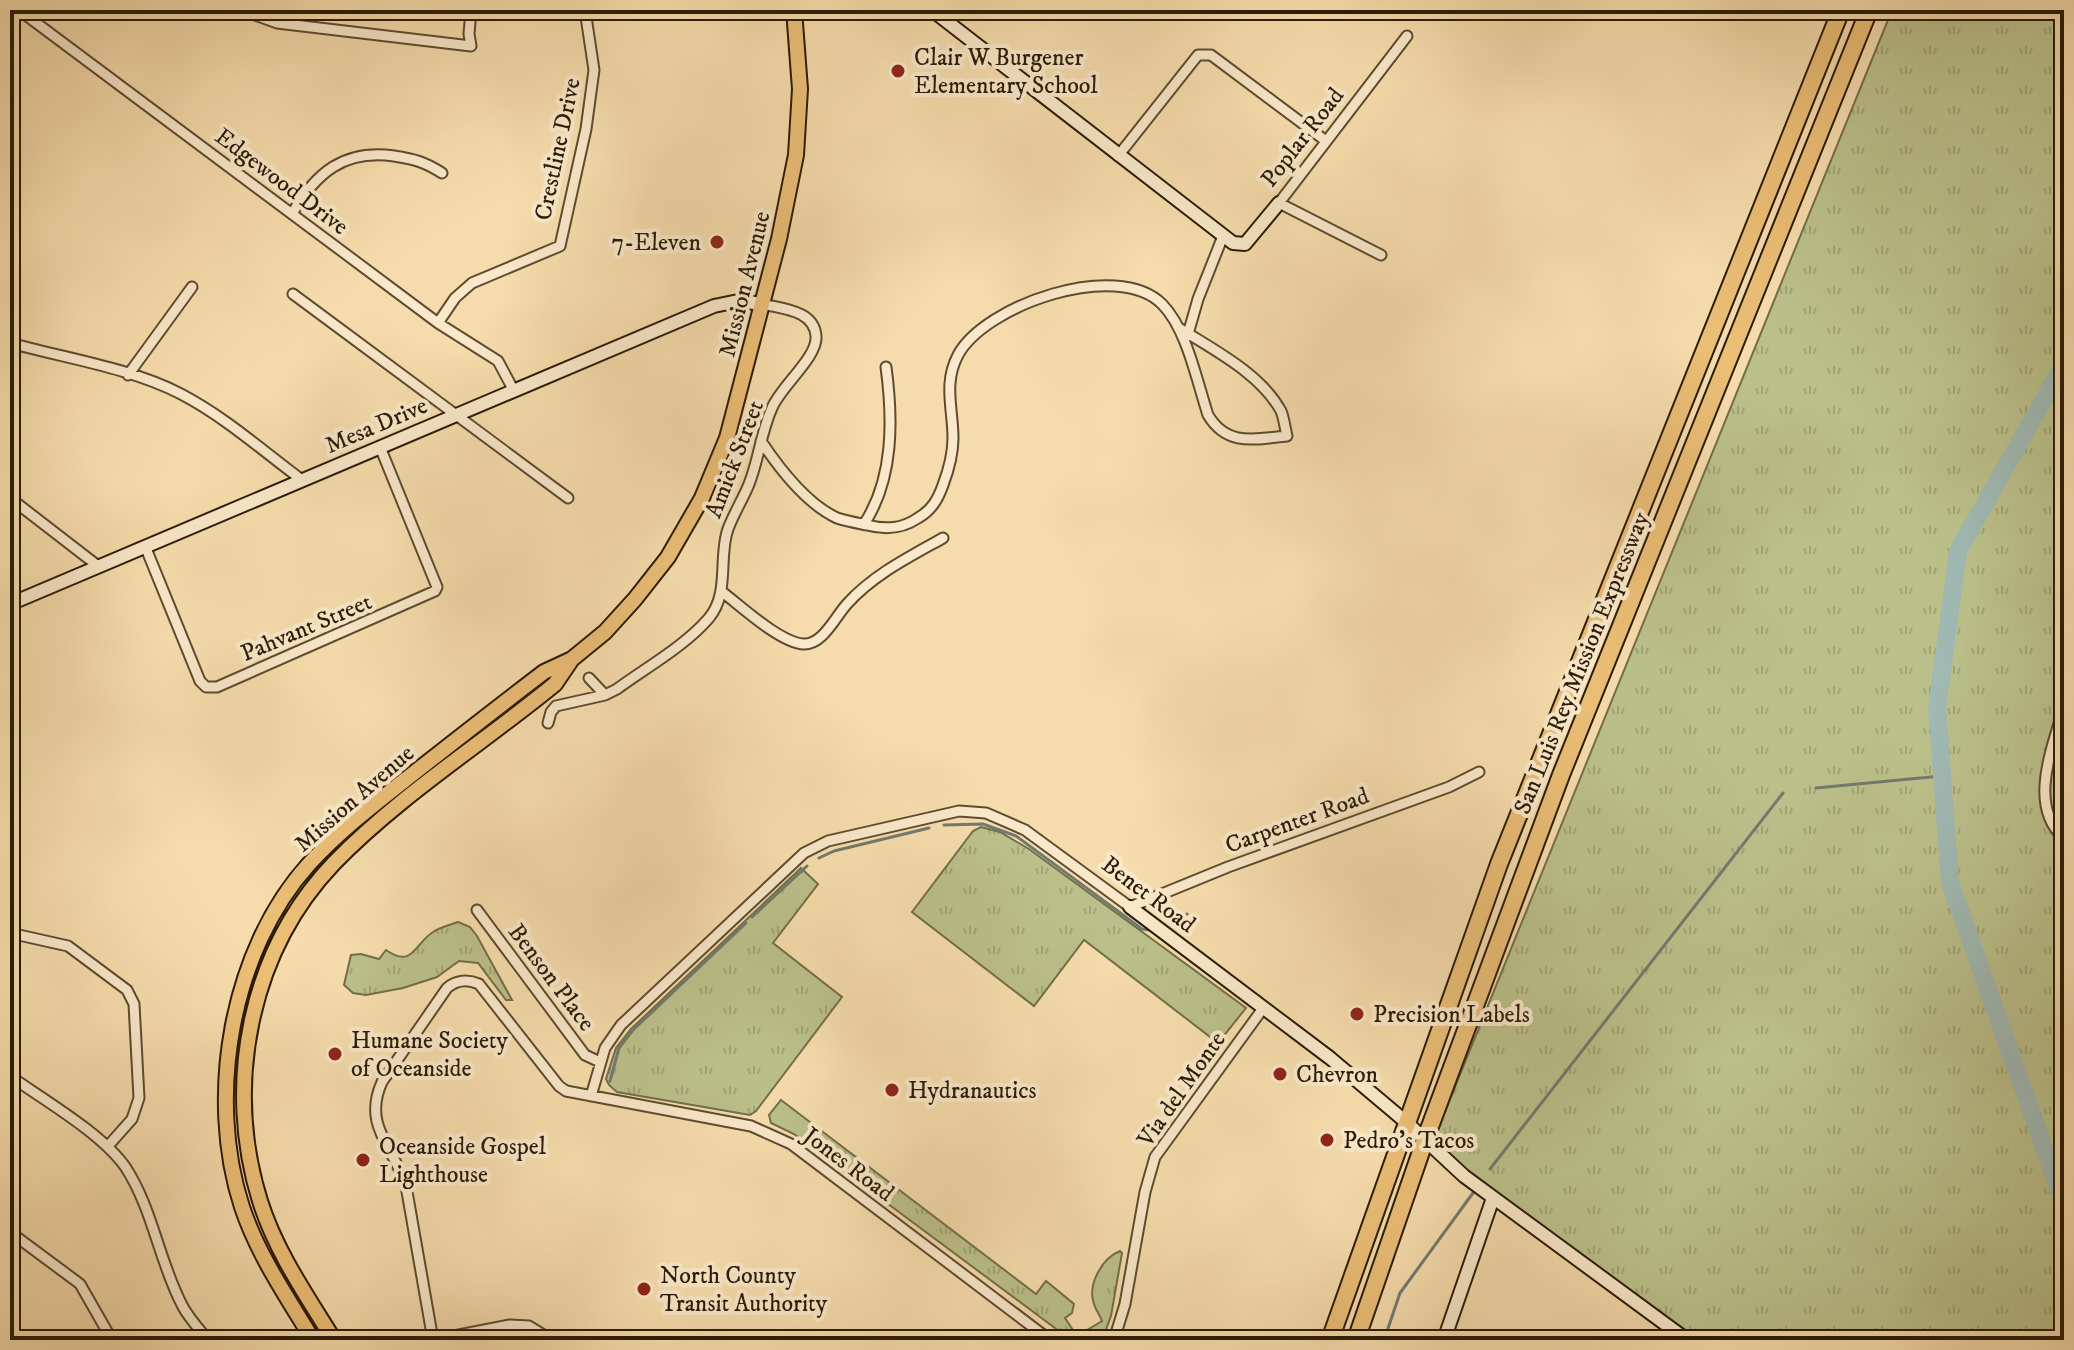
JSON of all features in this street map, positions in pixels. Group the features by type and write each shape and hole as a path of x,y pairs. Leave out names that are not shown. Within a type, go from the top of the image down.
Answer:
{"highway":[{"name":"San Luis Rey Mission Expressway","path":"1330,1340 1504,851 1841,10"},
{"name":"San Luis Rey Mission Expressway","path":"1356,1340 1425,1140 1561,775 1869,10"}],"main road":[{"name":"Mission Avenue","path":"313,1340 256,1244 232,1166 225,1119 228,1047 237,1005 252,963 281,901 308,866 339,834 544,672 572,659 605,632 668,557 693,516 727,438 788,201 799,134 800,66 794,10"},
{"path":"932,10 1223,236"},
{"name":"Poplar Road","path":"1223,236 1233,243 1245,244 1279,203"},
{"name":"Mesa Drive","path":"10,604 714,306 738,301 763,304"},
{"name":"Mission Avenue","path":"334,1340 275,1240 260,1202 250,1162 243,1115 246,1043 271,959 304,898 365,832 555,684 572,659"},
{"name":"Benet Road","path":"1130,907 1330,1058 1493,1198 1687,1340"},
{"path":"1444,1340 1493,1198"}],"street":[{"name":"Edgewood Drive","path":"19,10 438,323 498,361 513,389"},
{"path":"241,10 277,23 471,46 471,10"},
{"name":"Crestline Drive","path":"438,323 455,298 483,276 560,246 586,129 594,70 585,10"},
{"name":"Poplar Road","path":"1279,203 1407,36"},
{"path":"1118,156 1198,55 1204,53 1211,55 1326,141"},
{"path":"292,214 303,195 321,175 342,162 371,153 422,160 442,173"},
{"path":"1279,203 1381,255"},
{"path":"761,441 784,475 837,517 883,529 907,525 926,513 938,500 951,466 951,370 967,343 994,321 1023,306 1071,288 1103,284 1142,290 1162,303 1184,331 1243,370 1274,401 1282,414 1287,436 1232,437 1215,427 1208,415 1184,331 1223,236"},
{"path":"128,375 192,287"},
{"path":"293,294 568,498"},
{"name":"Amick Street","path":"548,723 556,706 605,695 686,638 711,616 721,591 727,531 750,483 772,408 785,385 813,352 817,338 810,321 801,313 763,304"},
{"path":"10,343 128,375 179,393 211,412 302,480"},
{"path":"864,524 875,508 883,487 892,413 886,367"},
{"name":"Pahvant Street","path":"145,546 200,681 206,687 217,687 429,596 437,587 380,447"},
{"path":"10,498 98,566"},
{"path":"721,591 784,638 804,644 818,640 846,605 880,575 943,538"},
{"path":"589,678 605,695"},
{"path":"2064,707 2047,769 2045,803 2054,829 2064,838"},
{"name":"Carpenter Road","path":"1130,907 1242,862 1449,787 1479,772"},
{"name":"Benet Road","path":"591,1096 605,1048 621,1025 804,853 828,841 959,811 986,813 1025,830 1130,907"},
{"name":"Benson Place","path":"477,910 585,1055 600,1062"},
{"path":"10,933 68,946 127,990 134,1004 139,1098 132,1119 108,1146"},
{"name":"Jones Road","path":"433,1340 406,1186 399,1163 383,1141 375,1117 375,1097 382,1082 447,988 453,983 470,980 479,984 559,1086 591,1096 751,1126 791,1144 1050,1340"},
{"name":"Via del Monte","path":"1114,1340 1125,1304 1145,1192 1155,1157 1264,1007"},
{"path":"10,1076 108,1146 124,1165 140,1192 183,1307 208,1340"},
{"path":"10,1232 80,1284 112,1340"},
{"path":"433,1340 510,1325 529,1326 552,1340"}],"green space":[{"path":"1892,10 2064,10 2064,1340 1687,1340 1431,1146"},
{"path":"981,827 1000,832 1029,849 1246,1008 1218,1043 1084,940 1034,1006 912,912 973,831"},
{"path":"801,868 818,884 773,943 842,997 756,1111 750,1115 617,1092 606,1079 616,1048 631,1029"},
{"path":"458,922 470,927 477,936 512,1000 506,1000 478,963 459,961 437,977 403,988 366,995 353,993 344,985 351,955 361,954 379,959 386,950 402,957 408,956 433,932"},
{"path":"781,1100 1036,1294 1046,1281 1074,1304 1072,1313 1065,1318 1077,1336 1102,1321 1092,1297 1094,1281 1107,1260 1120,1251 1111,1316 1102,1340 1071,1340 794,1134 771,1123 769,1115"}],"waterway":[{"path":"2064,364 1958,551 1937,708 1950,882 2064,1204"},
{"path":"1816,788 1941,776"},
{"path":"1490,1169 1783,793"},
{"path":"944,825 983,824 1016,836 1142,929 1149,930"},
{"path":"819,858 834,851 929,828"},
{"path":"752,917 807,866"},
{"path":"1165,911 1175,911 1181,916 1187,914"},
{"path":"610,1081 619,1048 633,1030 746,923"},
{"path":"1384,1340 1400,1293 1473,1193"}],"place":[{"name":"Clair W Burgener Elementary School","path":"898,71"},
{"name":"7-Eleven","path":"717,242"},
{"name":"Precision Labels","path":"1357,1014"},
{"name":"Humane Society of Oceanside","path":"335,1054"},
{"name":"Chevron","path":"1280,1074"},
{"name":"Hydranautics","path":"892,1090"},
{"name":"Pedro's Tacos","path":"1327,1140"},
{"name":"Oceanside Gospel Lighthouse","path":"363,1160"},
{"name":"North County Transit Authority","path":"644,1289"}]}
